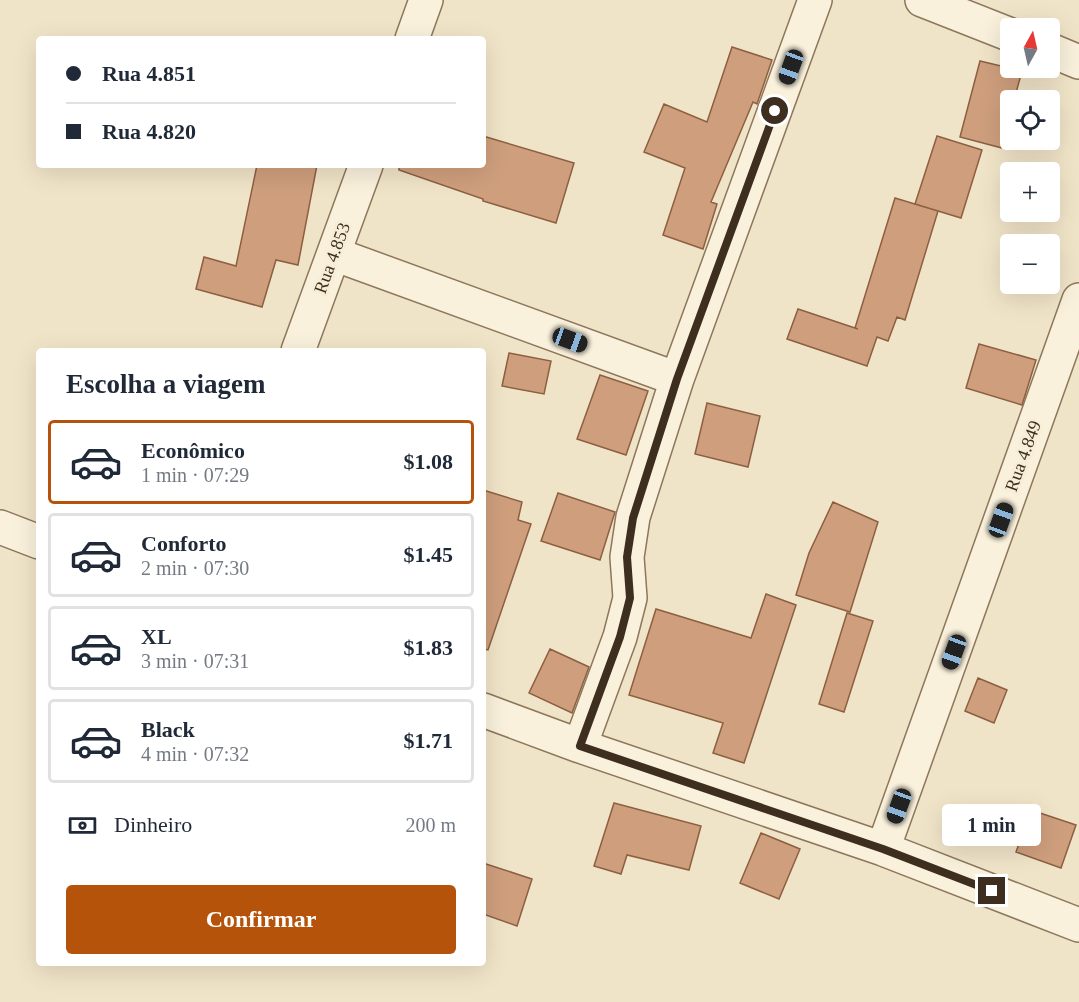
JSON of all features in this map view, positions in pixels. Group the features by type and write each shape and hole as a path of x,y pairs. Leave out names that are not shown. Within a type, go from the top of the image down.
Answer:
{"street":[{"path":"413,36 426,0"},
{"path":"580,746 620,637 630,598 627,557 633,518 677,379 815,0"},
{"path":"922,0 1000,31"},
{"path":"1060,54 1079,62"},
{"name":"Rua 4.853","path":"299,348 365,168"},
{"path":"334,254 677,379"},
{"name":"Rua 4.849","path":"883,849 1079,300"},
{"path":"0,527 36,541"},
{"path":"486,711 580,746 883,849 1079,925"}],"building":[{"path":"732,47 772,60 757,104 753,102 711,202 717,204 703,249 663,235 685,168 644,152 664,104 707,122"},
{"path":"980,61 1000,66 1000,78 1020,78 1017,90 1000,90 1000,147 960,137"},
{"path":"937,136 982,150 961,218 915,204"},
{"path":"486,137 574,163 556,223 483,201 483,199 399,170 399,168 486,168"},
{"path":"256,168 316,168 298,265 276,260 262,307 196,289 204,257 236,266"},
{"path":"895,198 938,211 905,320 897,317 888,341 877,337 867,366 787,339 798,309 855,328"},
{"path":"979,344 1036,360 1022,405 966,388"},
{"path":"509,353 551,361 544,394 502,386"},
{"path":"600,375 648,391 626,455 577,439"},
{"path":"707,403 760,416 748,467 695,454"},
{"path":"486,491 522,502 518,520 531,524 488,650 486,650"},
{"path":"558,493 615,512 600,560 541,541"},
{"path":"833,502 878,522 850,612 796,595 809,553"},
{"path":"766,594 796,605 744,763 713,753 723,723 629,695 656,609 751,638"},
{"path":"847,613 873,621 844,712 819,704"},
{"path":"550,649 589,667 572,713 529,693"},
{"path":"978,678 1007,690 994,723 965,711"},
{"path":"614,803 701,826 689,870 627,855 621,874 594,866"},
{"path":"1031,810 1076,825 1061,868 1016,852"},
{"path":"761,833 800,849 779,899 740,883"},
{"path":"486,864 532,879 517,926 486,915"}],"route":[{"path":"775,111 677,379 633,518 627,557 630,598 620,637 580,746 883,849 992,891"}]}
